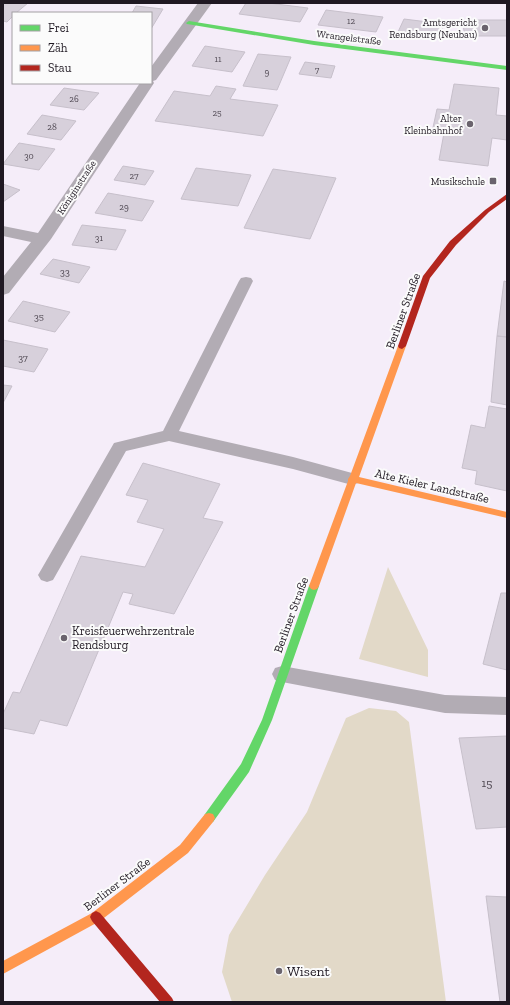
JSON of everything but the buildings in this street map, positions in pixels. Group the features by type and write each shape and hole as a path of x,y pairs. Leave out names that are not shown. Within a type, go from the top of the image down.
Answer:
{"main road":[{"name":"Wrangelstraße","path":"189,23 314,43 507,68"},
{"name":"Berliner Straße","path":"3,968 96,917 184,848 218,806 245,768 267,720 352,478 370,438 426,278 453,243 487,211 507,196"},
{"name":"Alte Kieler Landstraße","path":"352,478 507,516"},
{"path":"96,917 168,1002"}],"street":[{"path":"152,76 205,3"},
{"name":"Königinstraße","path":"3,289 42,239 146,84"},
{"path":"3,231 42,239"}],"lane":[{"path":"169,435 246,281"},
{"path":"47,575 120,447 169,435 352,478"},
{"path":"282,674 445,704 507,706"}],"shaded area":[{"path":"388,567 428,650 428,677 359,659"},
{"path":"369,708 396,711 409,722 446,1002 232,1002 222,972 229,935 265,875 307,812 346,718"}],"traffic: fast":[{"path":"189,23 314,43 507,68"},
{"path":"209,818 245,768 267,720 314,586"}],"traffic: slow":[{"path":"314,586 402,346"},
{"path":"352,479 507,515"},
{"path":"3,968 96,917 184,849 209,818"}],"traffic: jam":[{"path":"402,346 426,278 453,243 487,211 507,196"},
{"path":"96,917 168,1002"}],"place":[{"name":"Amtsgericht Rendsburg (Neubau)","path":"485,28"},
{"name":"Alter Kleinbahnhof","path":"470,124"},
{"name":"Musikschule","path":"493,181"},
{"name":"Kreisfeuerwehrzentrale Rendsburg","path":"64,638"},
{"name":"Wisent","path":"279,971"}]}
